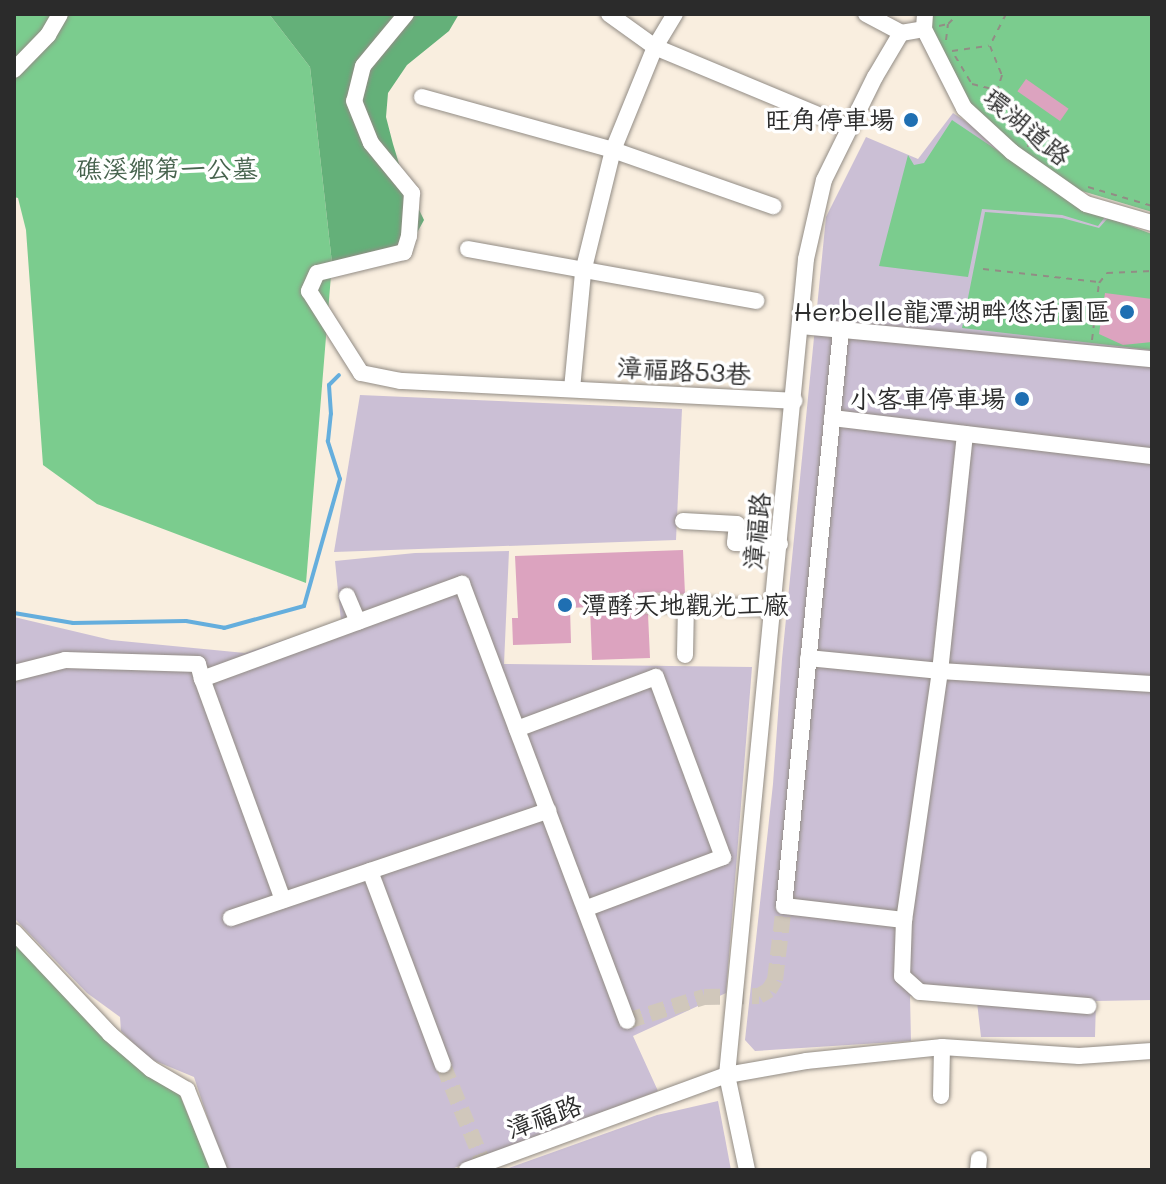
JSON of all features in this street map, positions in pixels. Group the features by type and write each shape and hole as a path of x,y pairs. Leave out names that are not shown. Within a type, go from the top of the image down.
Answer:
{"street":[{"path":"14,70 48,35 60,14"},
{"name":"漳福路53巷","path":"406,14 363,66 354,101 371,143 412,193 409,236 404,252 317,273 309,291 361,373 401,381 794,401"},
{"path":"609,14 655,47 850,128"},
{"path":"572,389 583,272 613,150 655,47 675,14"},
{"path":"866,14 901,33 933,19"},
{"name":"環湖道路","path":"933,19 964,108 1012,152 1086,204 1152,223"},
{"name":"漳福路","path":"727,1075 806,259 824,180 901,33"},
{"path":"422,97 613,150 773,206"},
{"path":"468,249 756,301"},
{"path":"801,326 1152,359"},
{"path":"841,330 784,906 904,920"},
{"path":"832,418 1152,456"},
{"path":"965,434 940,671 904,920 902,976 920,992 1088,1006"},
{"path":"683,521 737,524 735,543 780,544"},
{"path":"202,679 462,584 627,1021"},
{"path":"347,596 358,622"},
{"path":"644,603 774,608"},
{"path":"685,655 686,605"},
{"path":"808,658 940,671 1152,684"},
{"path":"14,673 65,660 198,664 283,900"},
{"path":"517,729 656,677 723,857 585,909"},
{"path":"231,918 548,811"},
{"path":"370,871 443,1065"},
{"path":"14,932 110,1034 151,1069 187,1090 219,1170"},
{"path":"941,1096 942,1047"},
{"name":"漳福路","path":"467,1170 727,1075 806,1061 942,1047 1079,1056 1152,1051"},
{"path":"727,1075 747,1170"}],"path":[{"path":"958,14 933,19 972,84 997,91 1028,131 1029,149"},
{"path":"997,91 1002,75 990,46 1006,14"},
{"path":"952,51 990,46"},
{"path":"1086,186 1152,206"},
{"path":"983,269 1099,283"},
{"path":"1090,353 1099,283 1107,273 1152,271"}],"shaded area":[{"path":"953,113 1108,216 1152,235 1152,1000 1096,1001 1095,1037 981,1037 977,1002 910,996 911,1041 755,1051 745,1040 773,784 782,659 826,217 866,137 918,159"},
{"path":"360,395 682,409 676,540 334,552"},
{"path":"509,551 504,664 752,667 726,993 633,1036 658,1091 449,1170 225,1170 194,1077 148,1058 121,1031 120,1017 87,993 14,918 14,617 111,640 245,653 341,621 335,561 415,553"},
{"path":"718,1101 731,1170 503,1170 657,1115"}],"green space":[{"name":"礁溪鄉第一公墓","path":"14,14 269,14 310,67 332,263 306,583 97,504 43,465 26,230 18,198 14,197"},
{"path":"269,14 459,14 449,31 407,65 388,93 386,117 393,144 403,177 424,220 407,251 332,263 310,67"},
{"path":"930,14 1152,14 1152,212 1072,188 1016,149 967,104 927,27"},
{"path":"952,120 1080,206 1105,217 1098,226 1062,215 982,209 968,277 879,266 908,155 914,165 924,163"},
{"path":"985,212 1062,218 1099,228 1108,218 1152,234 1152,350 962,328"},
{"path":"14,930 179,1093 211,1170 14,1170"}],"building":[{"path":"1026,79 1069,109 1060,121 1017,91"},
{"name":"Herbelle龍潭湖畔悠活園區","path":"1105,293 1152,299 1152,342 1123,345 1099,334"},
{"name":"潭酵天地觀光工廠","path":"683,550 685,594 644,592 633,602 638,612 648,614 650,658 592,660 590,607 570,608 571,643 513,645 512,618 518,618 515,556"}],"waterway":[{"path":"14,613 73,623 186,621 224,628 304,606 340,479 328,441 331,414 329,385 339,375"}],"tunnel":[{"path":"627,1021 704,997 759,996 769,990 775,980 784,906"},
{"path":"443,1065 486,1170"}],"place":[{"name":"旺角停車場","path":"911,120"},
{"name":"Herbelle龍潭湖畔悠活園區","path":"1127,312"},
{"name":"小客車停車場","path":"1022,399"},
{"name":"潭酵天地觀光工廠","path":"565,605"}]}
